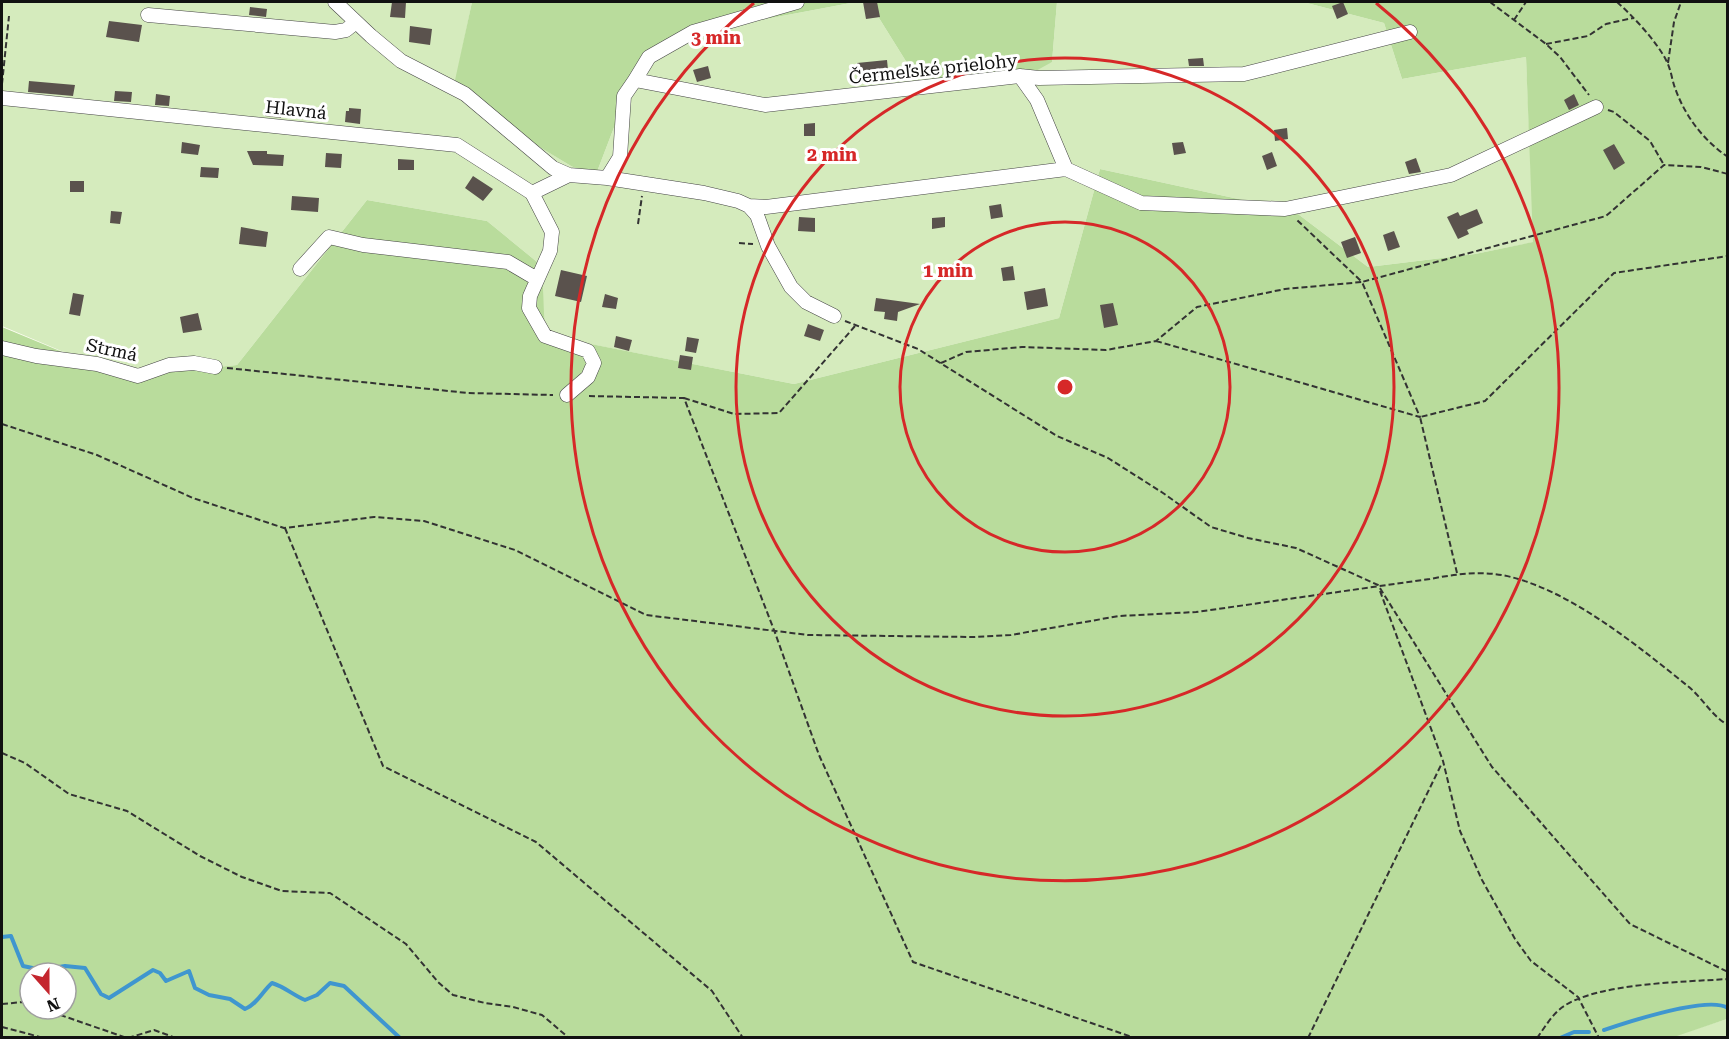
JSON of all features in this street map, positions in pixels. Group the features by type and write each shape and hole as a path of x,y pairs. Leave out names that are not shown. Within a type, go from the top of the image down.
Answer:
{"street":[{"path":"335,2 401,61 465,94 553,168 570,175 608,178 704,193 749,206 766,207 1066,169 1141,203 1285,209 1451,175 1596,107"},
{"path":"608,178 620,157 624,96 649,57 693,32 797,2"},
{"path":"148,15 335,32 346,30 356,22"},
{"name":"Čermeľské prielohy","path":"634,80 765,105 1020,76 1039,78 1244,74 1410,32"},
{"path":"1020,76 1037,100 1066,169"},
{"name":"Hlavná","path":"2,98 457,145 532,193"},
{"path":"567,395 588,377 594,363 588,351 545,336 530,308 530,296 550,251 552,232 532,193 570,175"},
{"path":"749,206 757,215 768,246 791,287 806,302 834,316"},
{"path":"300,269 328,237 363,244 508,262 537,279"},
{"name":"Strmá","path":"2,348 36,356 97,364 138,376 169,365 194,363 215,367"}],"path":[{"path":"1490,2 1560,57 1581,83 1596,107 1614,112 1650,141 1664,165"},
{"path":"1514,20 1526,2"},
{"path":"1617,2 1658,47 1668,63 1685,111 1714,148 1728,157"},
{"path":"1668,63 1674,22 1681,2"},
{"path":"2,85 9,16"},
{"path":"1546,44 1588,36 1606,24 1633,18"},
{"path":"1156,341 1197,307 1285,290 1362,282 1606,216 1664,165 1701,167 1728,174"},
{"path":"638,224 644,184"},
{"path":"1285,209 1362,282 1420,417 1457,573"},
{"path":"941,363 966,352 1023,347 1106,350 1156,341 1420,417 1485,401 1614,273 1728,256"},
{"path":"834,316 855,326 918,348 1057,436 1108,458 1211,527 1248,538 1296,548 1378,585 1492,767 1630,924 1728,972"},
{"path":"215,367 468,393 684,398 734,414 779,413 855,326"},
{"path":"684,398 774,630 819,755 912,962 1135,1038"},
{"path":"2,424 97,455 193,498 284,528 374,517 424,521 515,550 646,615 808,635 973,637 1011,635 1119,616 1196,612 1430,579 1457,573 1510,577 1540,588 1575,606 1638,647 1696,694 1720,721 1728,726"},
{"path":"284,528 383,766 536,842 712,991 743,1038"},
{"path":"1378,585 1443,761 1460,831 1482,880 1515,939 1531,961 1578,998 1599,1038"},
{"path":"2,753 25,764 69,794 127,811 200,856 242,877 282,891 330,893 406,944 438,982 453,994 542,1015 569,1038"},
{"path":"1308,1038 1443,761"},
{"path":"1537,1038 1561,1007 1578,998 1609,990 1728,979"},
{"path":"2,1004 18,1002"},
{"path":"78,1021 127,1038 154,1030 176,1038"},
{"path":"2,1028 44,1038"}],"green space":[{"path":"2,2 472,2 453,94 571,166 595,177 636,70 718,28 856,2 869,2 922,87 1052,62 1057,2 1303,2 1384,23 1402,79 1526,57 1534,242 1475,254 1368,267 1294,211 1100,169 1059,318 794,384 544,335 542,266 487,221 367,200 237,365 123,377 2,326"},
{"path":"472,2 856,2 718,28 636,70 595,177 571,166 452,94"},
{"path":"869,2 1057,2 1052,62 1012,84 922,87"},
{"path":"1303,2 1727,2 1727,1019 1671,1038 2,1037 2,327 123,377 237,365 367,200 487,221 542,266 545,335 794,384 1059,318 1100,169 1294,211 1368,267 1475,254 1533,242 1526,57 1402,79 1384,23"},
{"path":"1727,1019 1727,1037 1671,1037"}],"building":[{"path":"392,2 406,2 405,18 390,17"},
{"path":"863,2 877,2 880,17 866,19"},
{"path":"1343,2 1348,14 1337,19 1332,6"},
{"path":"250,7 267,9 266,17 249,15"},
{"path":"109,21 142,25 139,42 106,37"},
{"path":"410,26 432,29 430,45 409,42"},
{"path":"1203,58 1204,66 1189,66 1188,59"},
{"path":"887,60 888,70 908,67 911,78 859,82 857,63"},
{"path":"708,66 711,78 697,82 693,70"},
{"path":"29,81 75,85 73,96 28,92"},
{"path":"115,91 132,92 131,102 114,101"},
{"path":"156,94 170,96 169,106 155,105"},
{"path":"1574,94 1579,105 1569,110 1564,100"},
{"path":"266,106 282,108 281,118 265,116"},
{"path":"349,108 361,109 360,124 345,122 346,111 349,111"},
{"path":"815,123 815,136 804,136 804,124"},
{"path":"1287,128 1288,139 1275,141 1274,130"},
{"path":"182,142 200,145 198,155 181,153"},
{"path":"1183,142 1186,153 1174,155 1172,143"},
{"path":"1614,144 1625,163 1614,170 1603,150"},
{"path":"247,151 267,151 267,154 284,155 283,166 253,165"},
{"path":"1272,152 1277,166 1267,170 1262,156"},
{"path":"326,153 342,154 341,168 325,167"},
{"path":"1416,158 1421,172 1409,174 1405,162"},
{"path":"398,159 414,160 414,170 398,170"},
{"path":"201,167 219,168 218,178 200,177"},
{"path":"473,176 493,189 483,201 465,188"},
{"path":"70,181 84,181 84,192 70,192"},
{"path":"292,196 319,198 318,212 291,210"},
{"path":"1001,204 1003,217 991,219 989,206"},
{"path":"1477,209 1483,223 1467,230 1469,234 1458,239 1447,217 1458,212 1460,216"},
{"path":"111,211 122,212 120,224 110,223"},
{"path":"799,217 815,218 815,232 798,231"},
{"path":"945,217 945,227 932,229 932,218"},
{"path":"241,227 268,232 266,247 239,244"},
{"path":"1394,231 1400,247 1388,251 1383,235"},
{"path":"1355,237 1361,253 1347,258 1341,242"},
{"path":"1013,266 1015,280 1003,281 1001,268"},
{"path":"561,270 587,276 581,302 555,296"},
{"path":"1045,288 1048,306 1027,310 1024,292"},
{"path":"73,293 84,295 80,316 69,314"},
{"path":"605,294 618,298 616,309 602,307"},
{"path":"876,298 920,304 898,312 897,321 884,319 885,312 874,311"},
{"path":"1113,303 1118,325 1104,328 1100,305"},
{"path":"198,313 202,330 183,333 180,317"},
{"path":"808,324 824,330 820,341 804,336"},
{"path":"616,336 632,340 629,351 614,347"},
{"path":"687,337 699,339 696,353 685,351"},
{"path":"680,355 693,357 691,370 678,368"}],"waterway":[{"path":"2,937 11,936 23,966 42,970 65,966 85,968 101,994 109,998 153,970 160,973 166,981 189,971 195,988 209,995 230,999 245,1009 256,1001 272,983 305,1000 317,995 330,983 344,986 400,1038"},
{"path":"1604,1030 1686,1007 1718,1005 1728,1008"},
{"path":"1560,1038 1574,1032 1589,1032"}]}
